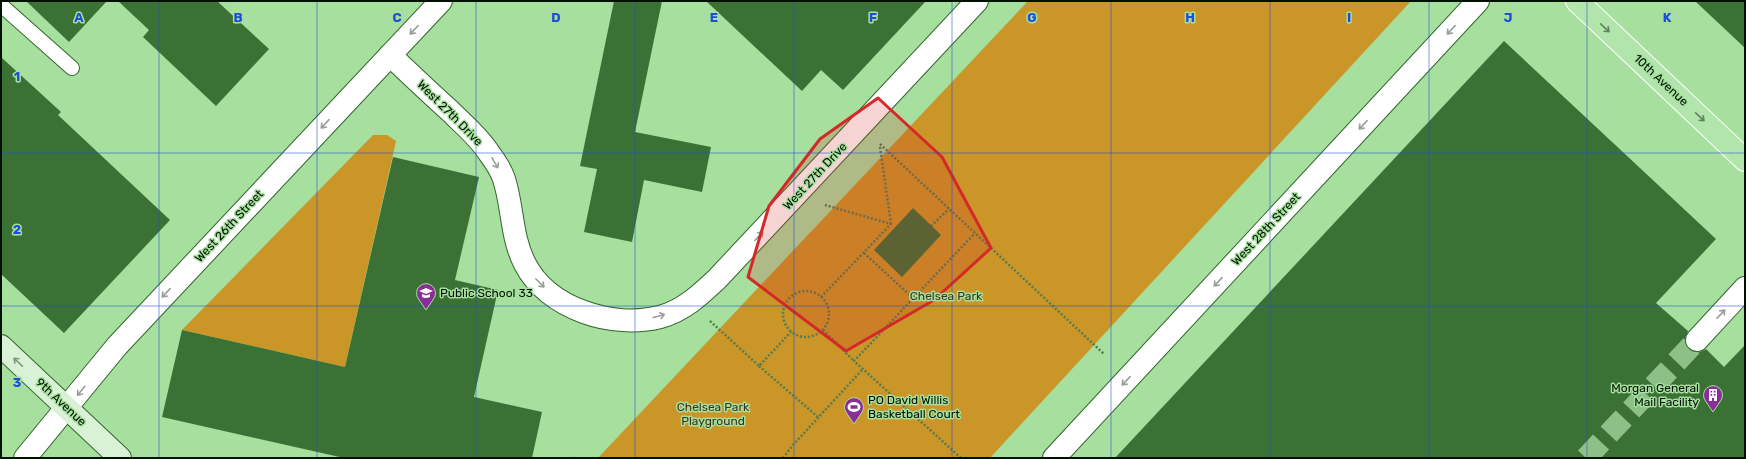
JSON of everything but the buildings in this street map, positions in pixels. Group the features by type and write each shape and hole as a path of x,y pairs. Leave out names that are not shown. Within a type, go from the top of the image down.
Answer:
{"main road":[{"name":"10th Avenue","path":"1577,1 1745,160"},
{"name":"9th Avenue","path":"1,346 120,458"}],"street":[{"name":"West 26th Street","path":"25,458 117,346 441,1"},
{"name":"West 27th Drive","path":"390,55 464,125 488,152 504,179 519,249 525,265 536,280 550,293 567,304 586,312 605,318 642,320 660,317 680,309 698,296 717,279 977,1"},
{"name":"West 28th Street","path":"1054,458 1478,1"},
{"path":"1697,340 1745,288"}],"lane":[{"path":"1,5 72,68"}],"path":[{"path":"891,224 880,143 1104,354"},
{"path":"821,204 891,224"},
{"path":"931,226 949,209"},
{"path":"821,296 891,224"},
{"path":"854,360 975,233"},
{"path":"864,253 912,298"},
{"path":"801,291 815,292 821,296 826,302 829,316 823,330 809,338 800,337 791,332 784,321 782,313 788,298 801,291"},
{"path":"708,320 818,418"},
{"path":"823,330 863,369 961,458"},
{"path":"759,366 791,332"},
{"path":"783,458 863,369"}],"highlighted area":[{"path":"878,98 942,157 991,248 934,300 846,351 748,277 769,206 820,139"}],"green space":[{"name":"Chelsea Park","path":"1028,1 1411,1 990,458 598,458"},
{"path":"373,135 387,135 396,141 345,367 182,330"}],"tunnel":[{"path":"1586,458 1697,340"}],"place":[{"name":"Public School 33","path":"426,310"},
{"name":"Morgan General Mail Facility","path":"1713,412"},
{"name":"PO David Willis Basketball Court","path":"854,424"}],"park label":[{"name":"Chelsea Park Playground","path":"713,414"}]}
